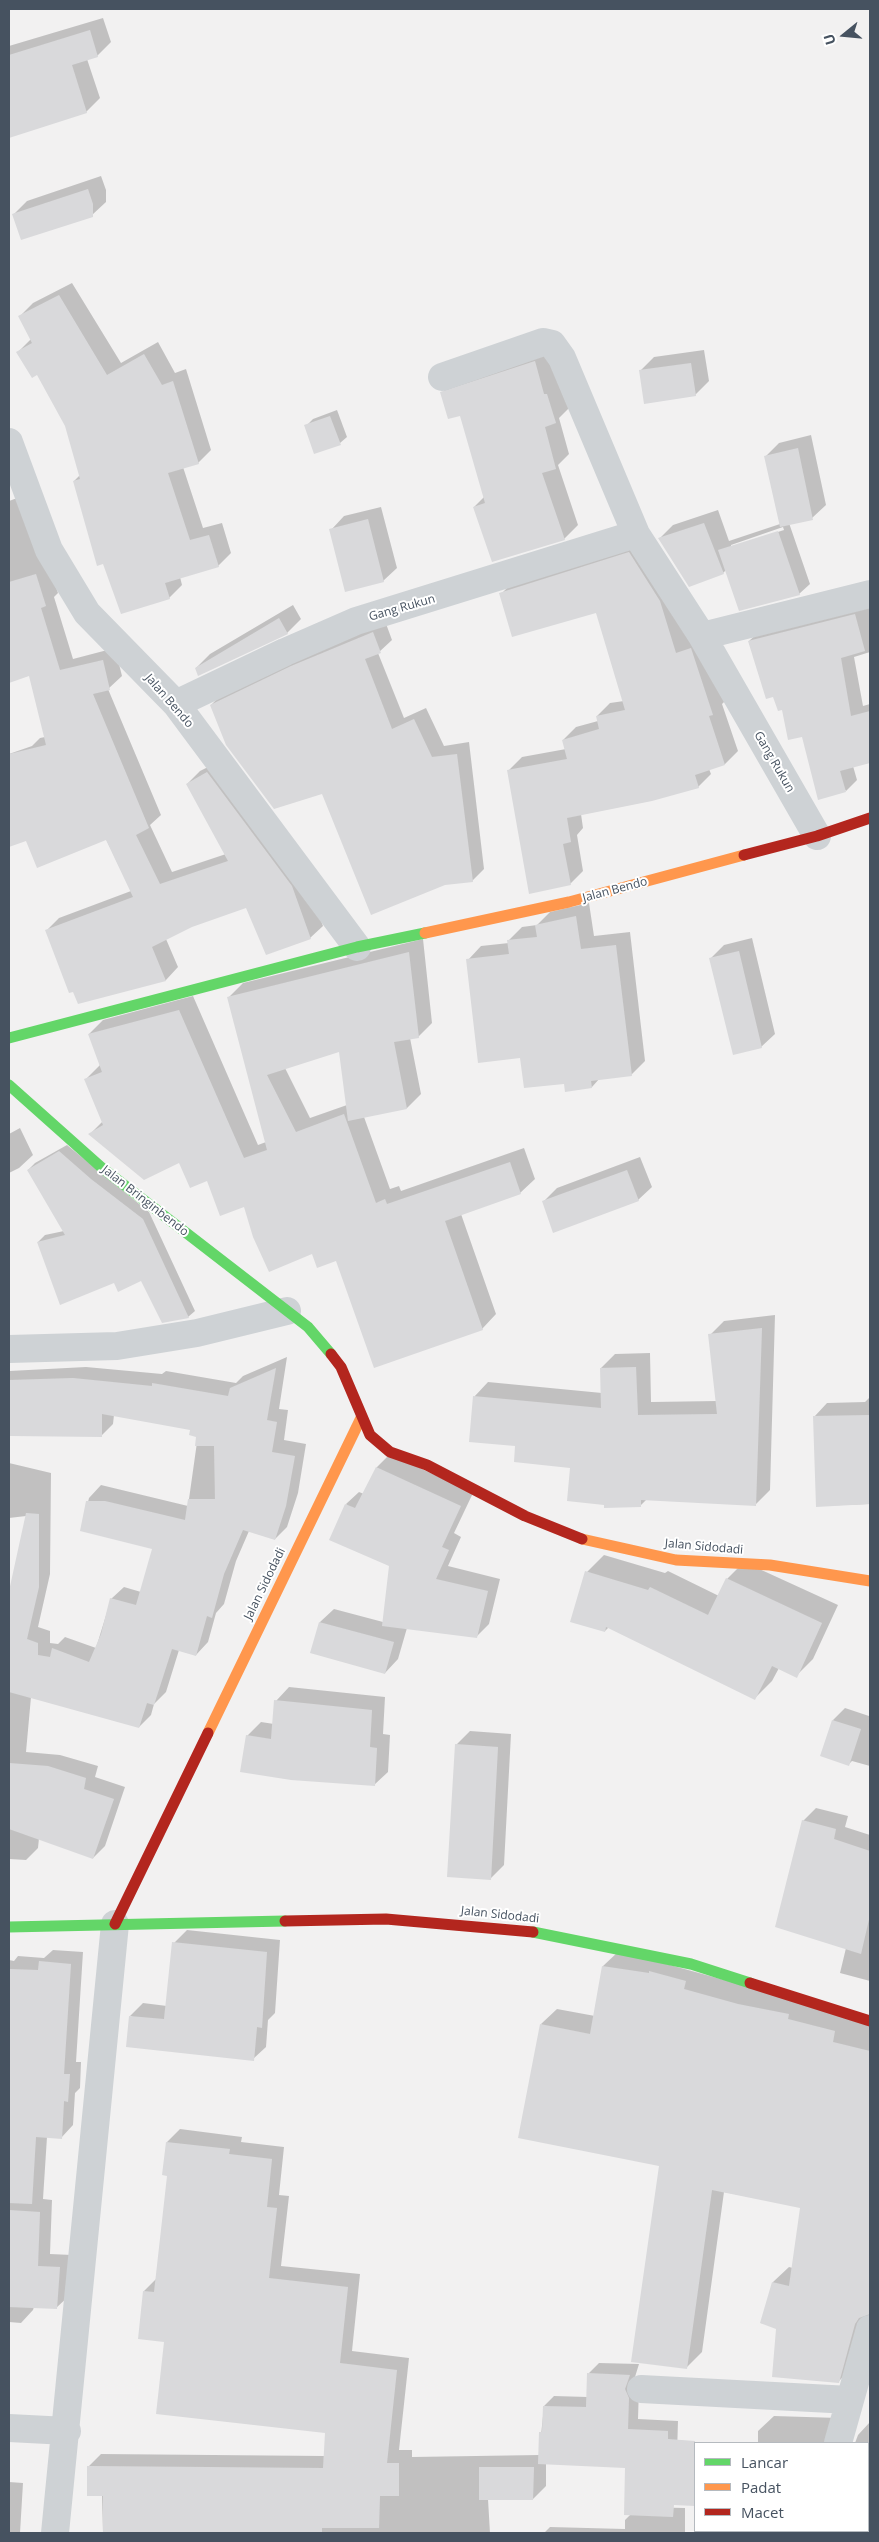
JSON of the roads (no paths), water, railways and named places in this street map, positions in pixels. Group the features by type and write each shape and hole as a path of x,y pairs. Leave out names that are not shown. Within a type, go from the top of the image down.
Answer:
{"street":[{"name":"Gang Rukun","path":"442,377 542,342 552,344 562,358 636,534 702,636 817,836"},
{"name":"Jalan Bendo","path":"9,442 49,550 87,613 176,704 357,947"},
{"name":"Gang Rukun","path":"176,704 285,652 356,621 636,534"},
{"path":"702,636 870,594"},
{"name":"Jalan Bendo","path":"9,1038 357,947 569,902 817,836 870,818"},
{"name":"Jalan Bringinbendo","path":"9,1085 101,1167 308,1327 341,1367"},
{"path":"9,1349 117,1346 197,1333 287,1311"},
{"name":"Jalan Sidodadi","path":"341,1367 361,1418 370,1435 390,1452 427,1466 525,1516 585,1540 676,1560 770,1565 870,1581"},
{"name":"Jalan Sidodadi","path":"115,1924 361,1418"},
{"name":"Jalan Sidodadi","path":"9,1927 386,1919 521,1929 691,1964 870,2021"},
{"path":"55,2533 67,2431 115,1924"},
{"path":"838,2442 870,2330"},
{"path":"641,2389 850,2400"},
{"path":"9,2428 67,2431"}]}
